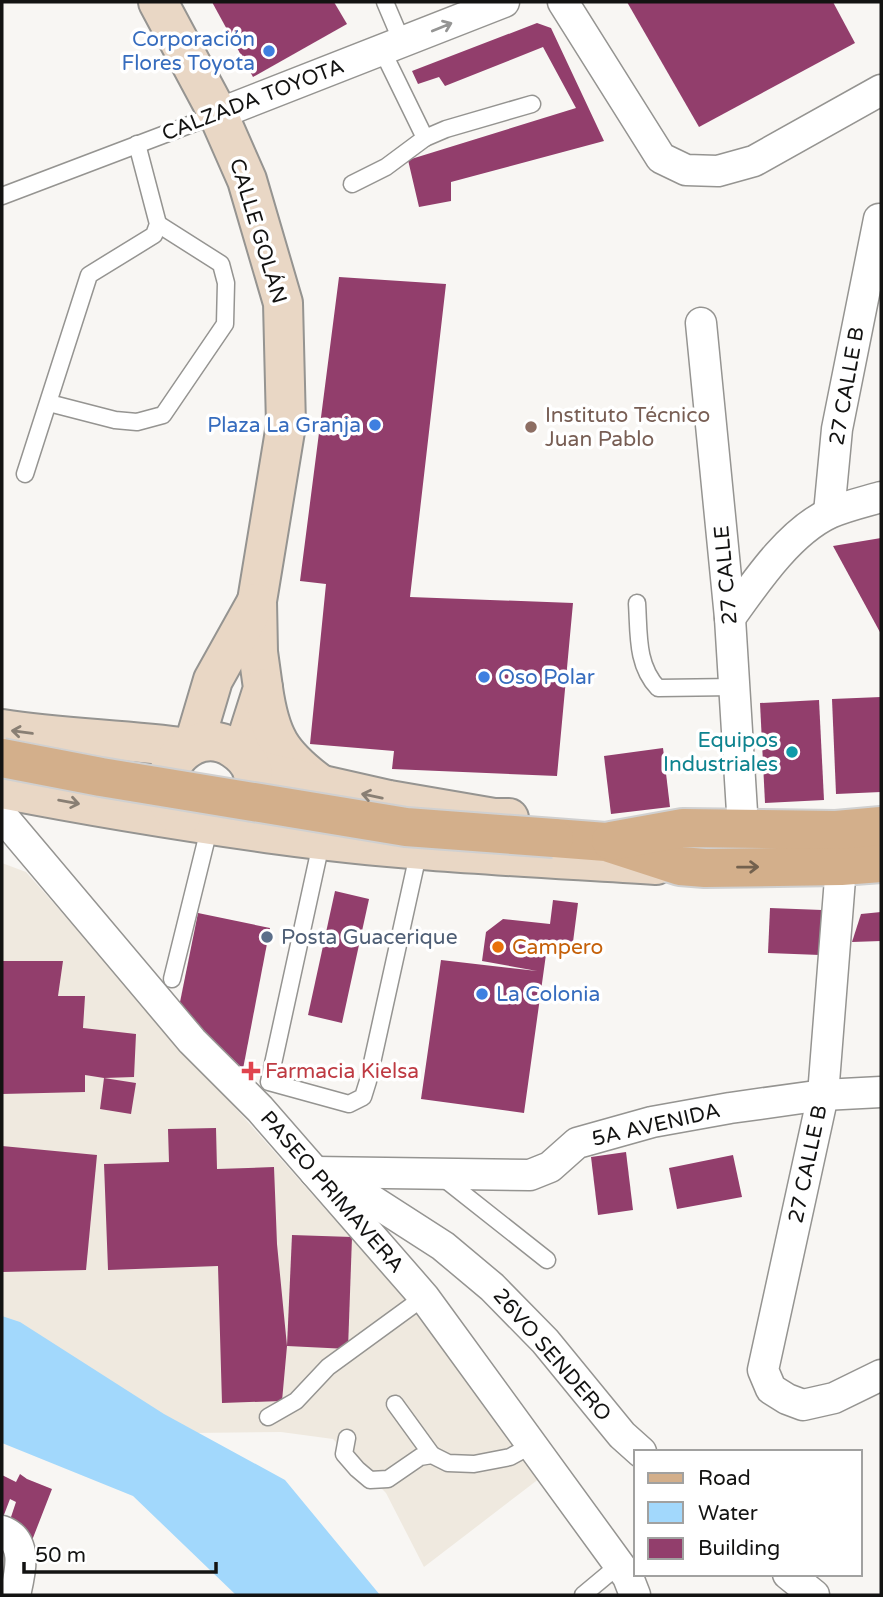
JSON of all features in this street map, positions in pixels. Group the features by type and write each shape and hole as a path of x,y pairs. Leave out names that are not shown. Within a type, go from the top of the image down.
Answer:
{"main road":[{"name":"CALLE GOLÁN","path":"158,2 218,114 247,180 282,303 286,425 257,601 258,652 263,688 247,762"},
{"name":"CALLE GOLÁN","path":"191,746 213,680 257,601"},
{"path":"131,742 162,727 190,706 213,680"},
{"path":"263,688 267,717 279,744 296,766 320,784"},
{"path":"2,729 108,741 191,746 211,741 227,744 247,762 320,784 389,800 494,818 683,828 836,830 881,826"},
{"path":"191,746 174,760 167,777 167,796 175,812 209,825 241,817 251,803 255,786 247,762"},
{"path":"2,758 406,827 606,842 680,866"},
{"path":"2,789 209,825 419,849 705,868 881,863"},
{"path":"606,842 683,828"}],"street":[{"name":"CALZADA TOYOTA","path":"218,114 504,2"},
{"path":"563,2 661,158 686,170 718,171 754,161 881,90"},
{"name":"27 CALLE B","path":"829,513 837,429 879,219"},
{"name":"27 CALLE","path":"701,323 730,618 743,828"},
{"path":"730,618 773,560 809,527 829,513 881,497"},
{"name":"PASEO PRIMAVERA","path":"2,811 2,818 192,1041 264,1096 316,1172 361,1194 424,1297 619,1564 635,1595"},
{"name":"27 CALLE B","path":"841,866 823,1095 763,1370 771,1389 803,1405 834,1398 881,1375"},
{"name":"5A AVENIDA","path":"316,1172 361,1194 437,1174 530,1175 550,1167 577,1143 652,1122 823,1095 881,1092"},
{"name":"26VO SENDERO","path":"361,1194 443,1245 492,1287 545,1341 622,1436 639,1450"},
{"path":"2,1531 8,1533 19,1547 22,1568 15,1595"},
{"path":"790,1576 814,1595"}],"lane":[{"path":"385,2 392,46 425,138"},
{"path":"352,184 386,167 425,138 532,104"},
{"name":"CALZADA TOYOTA","path":"2,196 218,114"},
{"path":"25,474 89,275 154,235 158,223 136,144"},
{"path":"49,403 115,420 137,422 163,415 225,324 226,283 221,264 158,223"},
{"path":"637,603 641,657 648,678 658,688 735,687"},
{"path":"172,979 209,825"},
{"path":"322,839 264,1096 349,1104 363,1097 419,849"},
{"path":"437,1174 547,1260"},
{"path":"268,1417 296,1401 328,1367 424,1297"},
{"path":"396,1404 432,1455 448,1463 474,1464 510,1457 532,1445"},
{"path":"347,1438 344,1454 370,1480 388,1479 420,1457 432,1455"},
{"path":"583,1595 619,1564"}],"shaded area":[{"path":"2,863 26,872 523,1432 544,1475 424,1567 386,1493 333,1439 281,1432 192,1433 2,1359"}],"water":[{"path":"2,1316 20,1322 164,1414 285,1480 380,1595 236,1595 133,1496 2,1443"}],"building":[{"name":"Corporación Flores Toyota","path":"212,2 334,2 347,24 253,77"},
{"path":"627,2 833,2 855,43 699,127"},
{"path":"537,23 551,28 604,141 451,182 451,201 419,207 408,160 576,108 543,47 445,86 439,77 418,84 412,71"},
{"name":"Plaza La Granja","path":"339,277 446,284 410,597 573,603 557,776 392,769 394,751 310,744 326,584 300,581"},
{"path":"881,538 881,634 833,546"},
{"path":"881,697 881,792 836,794 832,699"},
{"name":"Equipos Industriales","path":"819,700 824,800 765,803 760,703"},
{"path":"663,748 670,807 611,814 604,756"},
{"path":"335,891 369,899 342,1023 308,1015"},
{"path":"553,900 578,903 573,942 548,940 524,1113 421,1099 441,960 537,971 482,961 486,932 503,919 550,924"},
{"path":"770,908 822,910 820,955 768,953"},
{"path":"881,912 881,941 852,942 861,914"},
{"path":"198,913 270,928 243,1069 179,1007"},
{"path":"2,961 63,961 58,996 85,996 83,1028 136,1034 134,1077 104,1078 85,1075 85,1092 2,1094"},
{"path":"104,1078 136,1083 131,1114 100,1109"},
{"path":"216,1128 217,1169 274,1167 277,1244 287,1346 282,1401 222,1403 218,1266 108,1270 104,1164 169,1162 168,1129"},
{"path":"2,1146 97,1155 86,1270 2,1272"},
{"path":"626,1152 633,1210 598,1215 591,1157"},
{"path":"733,1155 742,1197 677,1209 669,1168"},
{"path":"292,1235 352,1237 348,1349 287,1346"},
{"path":"20,1474 52,1489 31,1543 6,1532 16,1502 10,1499 2,1520 2,1475 16,1482"}],"place":[{"name":"Corporación Flores Toyota","path":"269,51"},
{"name":"Plaza La Granja","path":"375,425"},
{"name":"Instituto Técnico Juan Pablo","path":"531,427"},
{"name":"Oso Polar","path":"484,677"},
{"name":"Equipos Industriales","path":"792,752"},
{"name":"Posta Guacerique","path":"267,937"},
{"name":"Campero","path":"498,947"},
{"name":"La Colonia","path":"482,994"},
{"name":"Farmacia Kielsa","path":"251,1071"}]}
